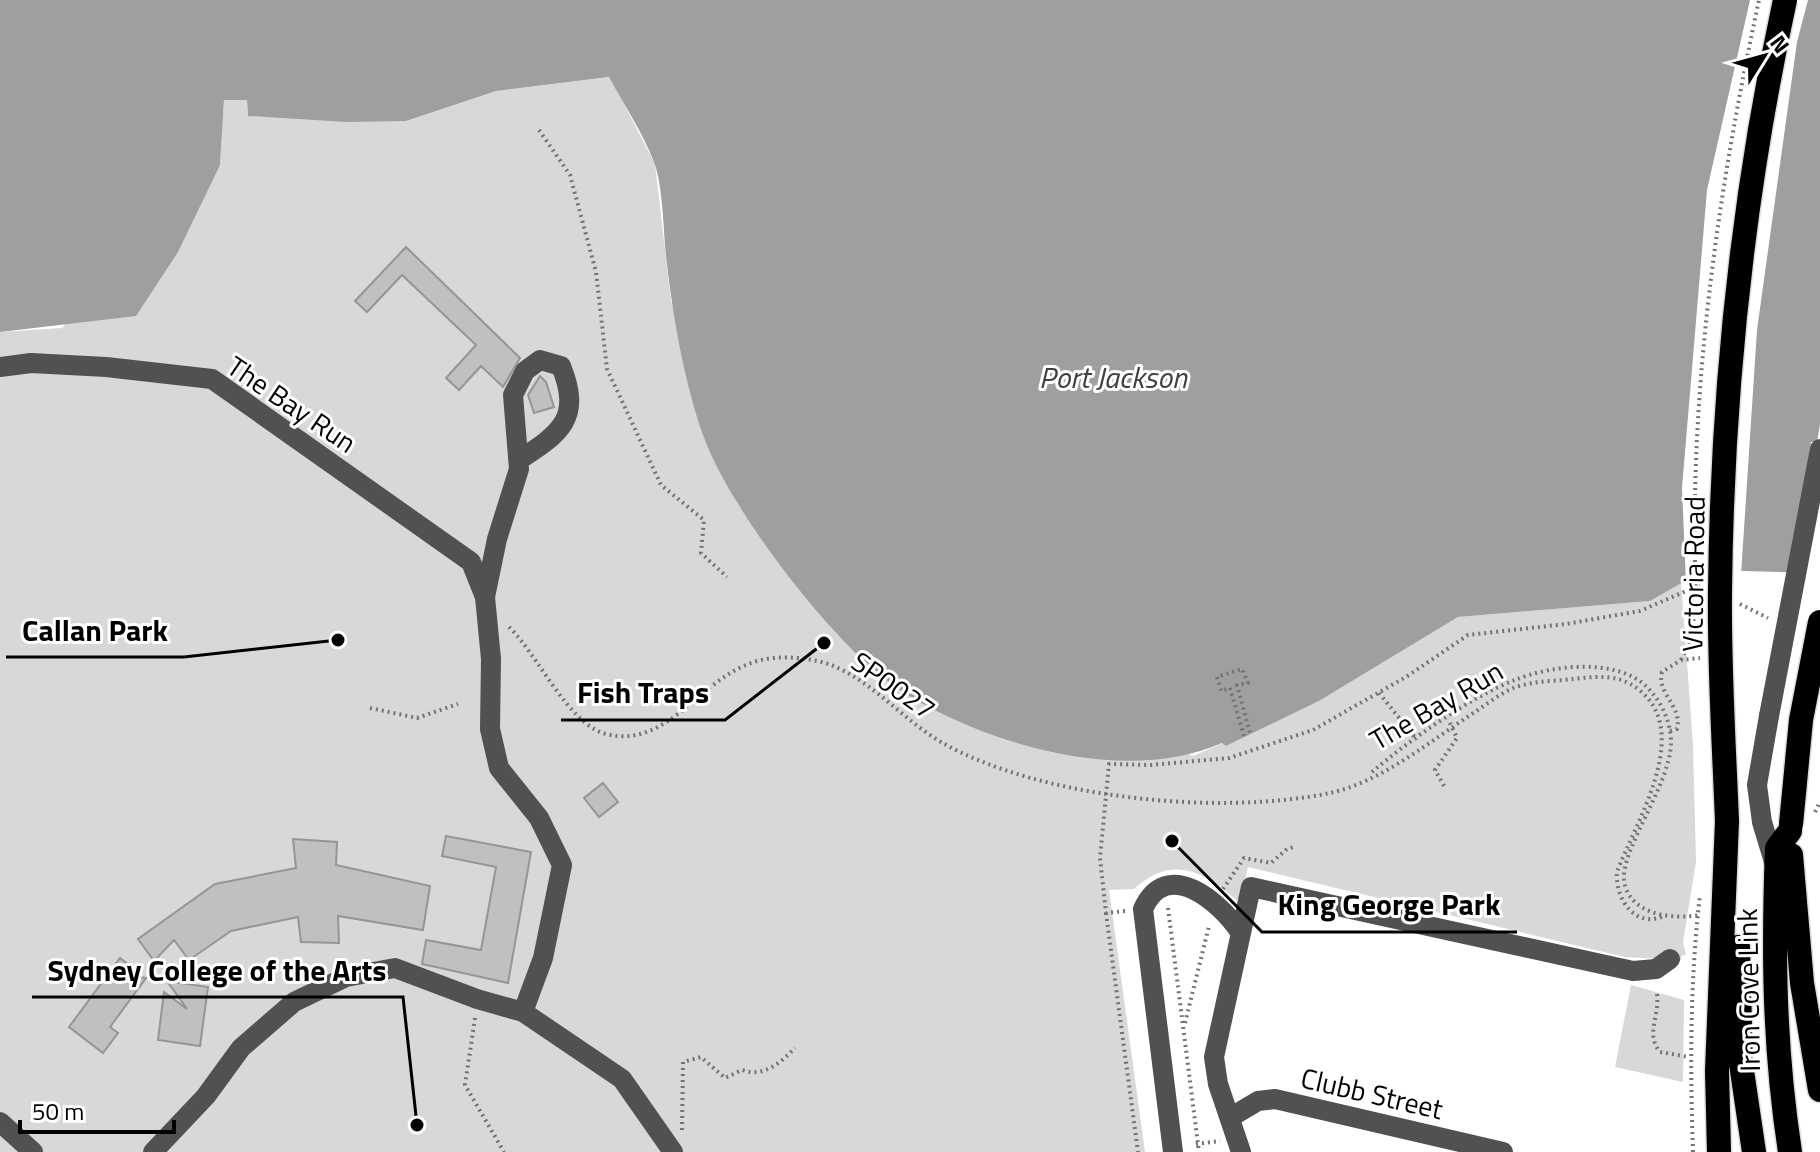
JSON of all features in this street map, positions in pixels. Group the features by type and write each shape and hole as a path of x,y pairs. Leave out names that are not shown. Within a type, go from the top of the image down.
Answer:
{"highway":[{"name":"Victoria Road","path":"1719,1152 1717,1071 1727,833 1721,646 1722,503 1738,283 1765,91 1785,0"},
{"path":"1820,622 1801,720 1790,828 1802,983 1820,1090"},
{"name":"Iron Cove Link","path":"1790,828 1777,848 1773,1003 1777,1070 1790,1152"},
{"name":"Iron Cove Link","path":"1727,833 1739,864 1741,1064 1754,1152"}],"street":[{"path":"519,460 553,438 568,417 572,393 561,366 540,360 525,371 513,395 519,460 486,606 491,659 490,729 499,768 539,818 562,865 543,958 523,1012"},
{"name":"The Bay Run","path":"0,367 31,363 106,367 212,379 471,562 486,606"},
{"path":"1776,870 1762,822 1757,785 1820,449"},
{"path":"1172,1149 1143,909 1162,888 1182,885 1215,901 1240,932"},
{"path":"1239,1146 1218,1084 1214,1057 1251,887 1633,971 1656,969 1670,959"},
{"path":"133,1152 158,1146 206,1096 241,1048 294,1002 346,977 395,968 477,999 523,1012 622,1079 678,1144"},
{"name":"Clubb Street","path":"1231,1117 1258,1101 1275,1099 1503,1152"},
{"path":"2,1124 14,1152"},
{"path":"2,1124 33,1152"}],"path":[{"path":"539,130 570,175 596,272 607,369 661,485 704,520 701,553 727,577"},
{"path":"1138,1152 1100,858 1109,764 1151,765 1229,758 1313,730 1379,693 1468,635 1640,611 1660,605 1695,585 1705,586"},
{"path":"1731,599 1770,619"},
{"name":"SP0027","path":"486,606 519,638 587,729 611,736 640,733 668,723 719,680 747,664 784,657 815,660 847,672 901,716 957,751 1022,776 1146,798 1250,800"},
{"path":"1681,660 1694,633 1693,610"},
{"name":"The Bay Run","path":"1364,779 1500,686 1525,676 1593,666 1624,672 1646,686 1664,711 1670,731 1667,767 1625,869 1624,880 1634,902 1664,916"},
{"path":"1242,669 1248,683 1237,685 1247,735 1230,688 1221,691 1217,677 1242,669"},
{"name":"The Bay Run","path":"1250,800 1334,792 1364,779 1515,688 1538,683 1615,677 1640,690 1661,722 1663,747 1617,872 1617,884 1622,901 1637,916 1654,920 1664,916"},
{"path":"1379,693 1417,740"},
{"path":"370,708 417,718 458,704"},
{"path":"1444,786 1435,770 1457,738 1448,719"},
{"path":"1183,1029 1215,901"},
{"path":"1106,913 1168,907 1199,1152"},
{"path":"1664,916 1698,915 1689,1057 1693,1152"},
{"path":"1657,994 1658,1015 1651,1032 1652,1041 1660,1052 1689,1057"},
{"path":"477,999 465,1085 504,1152"},
{"path":"678,1144 683,1062 701,1057 725,1078 742,1070 751,1074 776,1066 795,1048"},
{"path":"1172,1149 1198,1143 1239,1146"}],"shaded area":[{"path":"610,77 655,164 671,301 737,503 760,536 1193,756 1223,743 1226,746 1319,701 1458,617 1650,601 1681,581 1693,745 1696,862 1683,942 1686,955 1682,955 1681,960 1625,957 1248,867 1240,903 1201,875 1175,869 1148,878 1134,889 1109,890 1145,1152 0,1152 0,332 62,328 220,165 224,100 247,100 248,116 406,121 496,91"},
{"path":"1631,985 1684,1000 1683,1082 1615,1067"}],"water":[{"name":"Port Jackson","path":"0,0 1820,0 1820,573 1704,570 1650,601 1458,617 1319,701 1226,746 1222,743 1185,755 1144,760 1103,760 1060,754 1018,743 940,713 879,674 819,614 736,501 703,435 685,373 654,162 609,77 496,91 406,121 347,122 248,116 247,100 224,100 220,165 178,252 136,316 0,332"}],"pier":[{"path":"1750,0 1808,0 1797,42 1757,330 1741,575 1705,574 1686,583 1682,488 1707,190"},
{"path":"1820,425 1820,577 1791,576 1811,442 1817,442"}],"building":[{"path":"406,247 520,358 503,387 481,366 459,390 446,378 476,345 402,275 367,312 355,301"},
{"path":"540,376 546,382 554,407 534,413 528,395"},
{"path":"603,783 618,802 599,817 584,798"},
{"path":"446,836 531,852 508,983 422,964 426,940 481,950 496,867 442,856"},
{"path":"293,839 337,842 336,865 430,886 423,930 338,916 339,943 301,942 298,917 231,931 189,960 174,940 154,961 138,939 215,884 296,868"},
{"path":"120,958 138,972 132,976 146,978 110,1027 118,1033 103,1053 69,1027"},
{"path":"167,981 208,987 200,1046 158,1040 164,992 187,1009"}],"place":[{"name":"Callan Park","path":"338,640"},
{"name":"Fish Traps","path":"824,643"},
{"name":"King George Park","path":"1172,841"},
{"name":"Sydney College of the Arts","path":"417,1125"}]}
